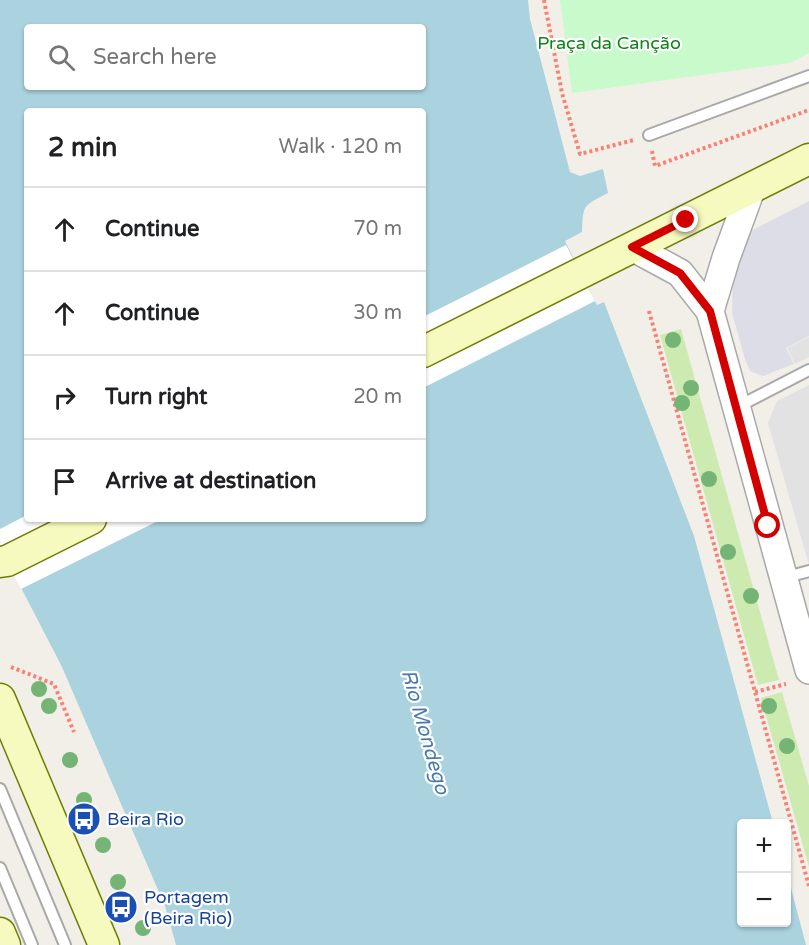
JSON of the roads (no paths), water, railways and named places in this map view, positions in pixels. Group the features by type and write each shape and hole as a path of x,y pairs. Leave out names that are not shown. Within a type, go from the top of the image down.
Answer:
{"main road":[{"path":"426,350 809,159"},
{"path":"2,565 85,522"},
{"path":"0,699 104,945"},
{"path":"0,933 5,945"}],"street":[{"path":"710,311 726,258 752,188"},
{"path":"632,247 680,273 710,311 736,408 796,575 809,670"}],"lane":[{"path":"650,135 809,76"},
{"path":"736,408 809,370"},
{"path":"0,789 65,945"},
{"path":"0,868 32,945"}],"water":[{"name":"Rio Mondego","path":"0,0 528,0 530,19 570,172 580,176 603,169 608,193 586,207 582,232 565,241 597,305 604,302 694,536 772,819 737,819 737,927 791,927 791,888 806,945 176,945 165,906 62,667 0,547"}],"place":[{"name":"Beira Rio","path":"84,819"},
{"name":"Portagem (Beira Rio)","path":"121,907"}],"park label":[{"name":"Praça da Canção","path":"609,43"}]}
